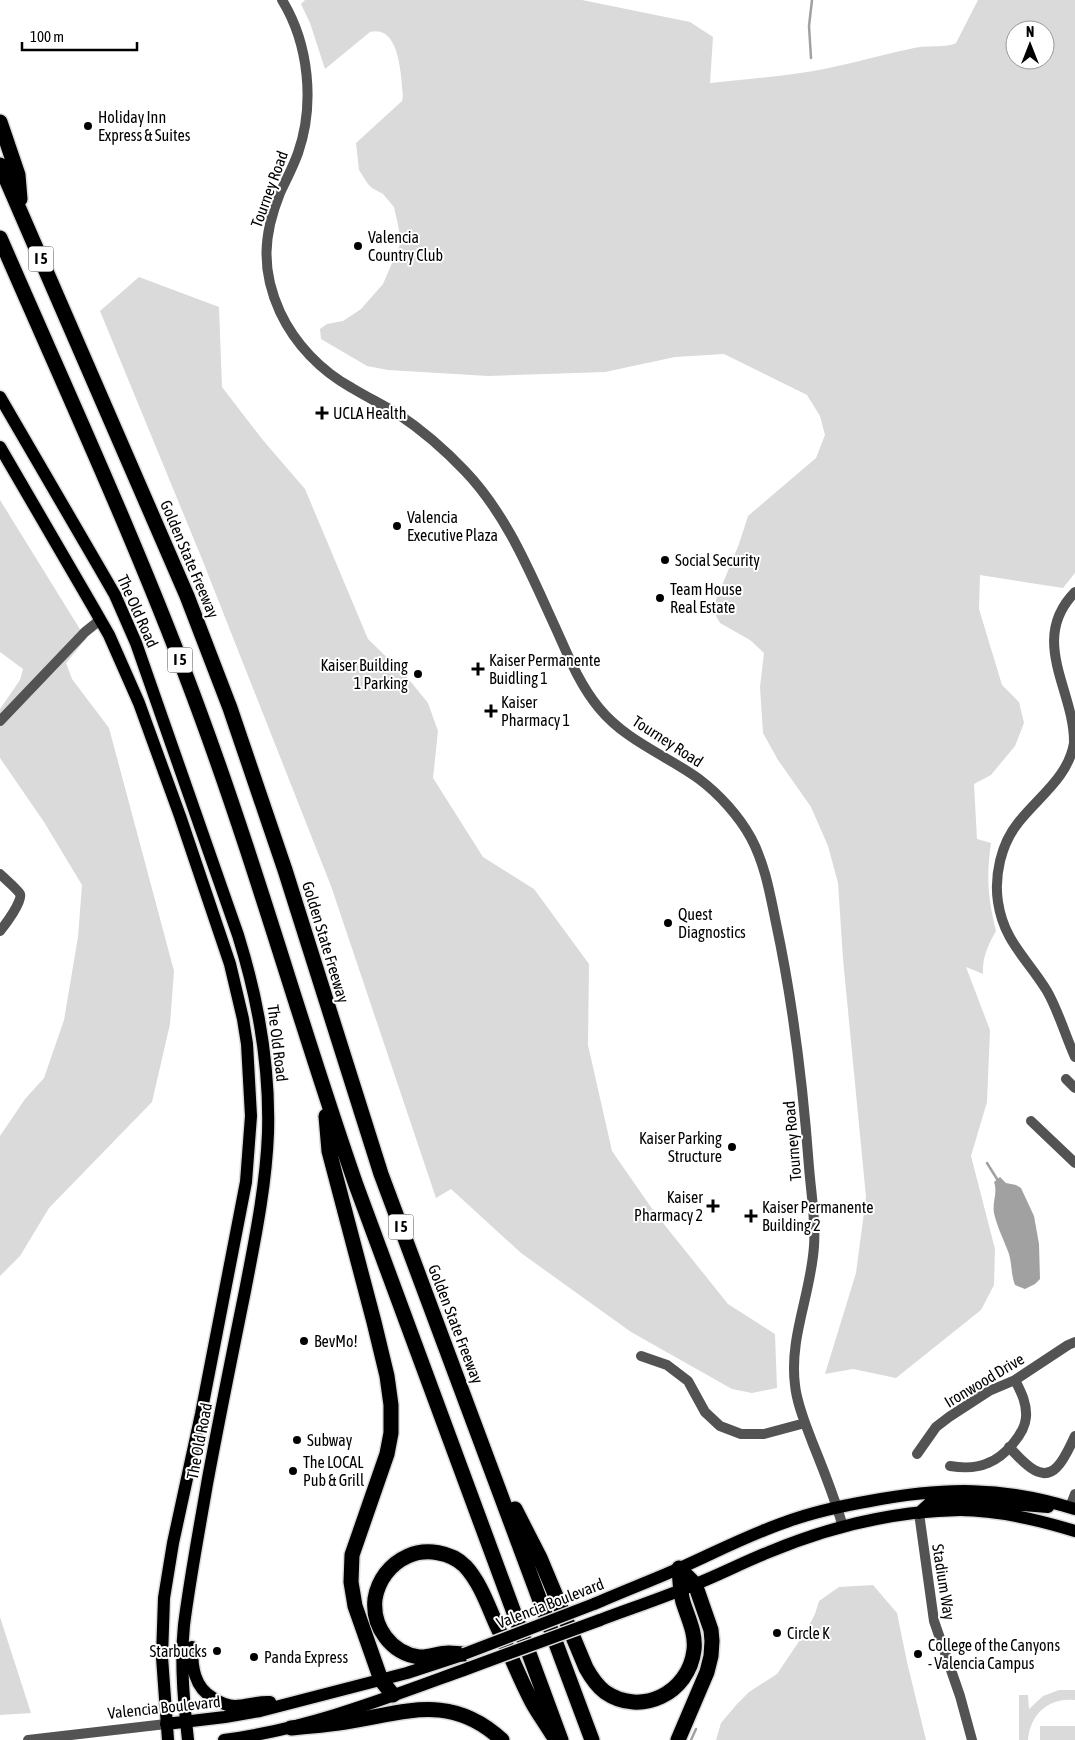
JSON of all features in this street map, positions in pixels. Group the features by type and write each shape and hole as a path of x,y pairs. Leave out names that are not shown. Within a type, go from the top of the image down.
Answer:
{"highway":[{"name":"I 5","path":"0,122 18,175 21,213"},
{"name":"Golden State Freeway","path":"0,165 187,596 230,708 285,870 369,1137 399,1224 480,1435 592,1740"},
{"name":"I 5","path":"0,238 136,550 185,672 239,824 324,1095 421,1364 561,1740"},
{"path":"324,1095 329,1151 374,1322 387,1376 391,1405 391,1433 387,1454 352,1555 350,1571 352,1596 355,1606 381,1680 393,1695"},
{"path":"480,1435 540,1558 586,1668 594,1681 605,1692 621,1700 641,1702 658,1698 673,1690 683,1681 690,1666 694,1650 692,1627 681,1590 679,1568"},
{"path":"467,1661 448,1653 427,1657 417,1656 398,1649 389,1642 377,1622 375,1602 379,1583 392,1566 411,1554 432,1552 455,1559 464,1565 478,1584 533,1704 556,1740"},
{"path":"678,1740 707,1672 711,1656 711,1630 695,1584 679,1568"},
{"path":"291,1728 345,1722 400,1712 436,1710 466,1716 492,1731 502,1740"}],"main road":[{"name":"The Old Road","path":"0,397 100,569 136,643 241,943 256,998 261,1027 268,1097 268,1132 264,1184 197,1541 184,1626 183,1648 188,1740"},
{"name":"The Old Road","path":"0,447 100,620 125,671 150,731 230,964 243,1019 250,1071 250,1142 243,1205 173,1543 164,1598 162,1657 168,1740"},
{"name":"Valencia Boulevard","path":"224,1740 291,1728 351,1711 393,1695 736,1541 784,1522 837,1507 908,1494 955,1491 1031,1497 1073,1508"},
{"path":"919,1513 930,1503 970,1501 1073,1508"},
{"name":"Valencia Boulevard","path":"166,1724 242,1715 407,1673 467,1661 600,1620 681,1590 770,1552 843,1527 919,1513 962,1510 1025,1518 1075,1532"},
{"path":"188,1603 194,1672 207,1695 226,1705 235,1706 265,1702 290,1703"}],"street":[{"name":"Tourney Road","path":"282,0 295,25 302,48 307,96 302,141 267,231 266,260 270,285 280,312 300,345 316,362 350,387 420,429 464,469 484,492 516,543 571,663 586,690 603,712 636,742 700,779 718,796 749,834 760,857 768,882 798,1041 815,1241 811,1275 795,1337 793,1360 795,1390 843,1527"},
{"path":"1075,592 1068,599 1060,613 1055,645 1074,713 1073,757 1048,790 1017,823 1006,843 996,882 1001,918 1009,940 1047,991 1075,1057"},
{"path":"0,721 85,632 100,620"},
{"path":"0,874 20,894 18,905 0,931"},
{"path":"1066,1079 1075,1088"},
{"path":"1031,1121 1075,1163"},
{"name":"Ironwood Drive","path":"917,1454 936,1427 989,1391 1015,1380 1075,1342"},
{"path":"642,1356 667,1365 688,1382 705,1412 720,1426 741,1434 764,1434 805,1423"},
{"path":"950,1466 959,1468 982,1465 996,1459 1021,1434 1026,1416 1024,1399 1015,1380"},
{"path":"1009,1447 1034,1471 1043,1473 1049,1472 1058,1466 1075,1436"},
{"path":"1073,1508 1075,1494"},
{"name":"Stadium Way","path":"919,1513 928,1590 934,1621 960,1696 972,1740"},
{"name":"Valencia Boulevard","path":"29,1740 166,1724"}],"shaded area":[{"name":"Valencia Country Club","path":"305,0 582,0 690,22 713,37 710,83 836,67 914,48 952,45 956,43 978,0 1075,0 1075,573 1063,588 980,575 979,609 1002,685 1019,702 1024,723 1015,746 991,775 974,784 977,839 991,843 989,888 996,931 986,952 983,962 983,974 966,967 990,1030 987,1102 971,1156 995,1249 994,1285 981,1310 896,1378 853,1369 825,1374 856,1273 866,1197 843,959 838,883 828,846 811,807 778,760 763,733 760,687 764,653 750,640 720,623 715,614 716,600 739,544 748,516 816,458 825,435 820,416 807,395 724,354 675,357 605,372 488,376 388,370 367,366 321,339 320,329 327,324 343,321 361,309 383,284 401,242 394,207 383,194 368,184 359,170 356,143 402,101 403,95 400,65 393,44 388,36 380,32 370,32 325,69 310,23 301,4"},
{"path":"139,277 219,307 222,387 262,439 305,489 368,639 407,677 428,703 438,731 433,778 483,857 534,889 589,964 588,1045 612,1151 655,1213 728,1304 775,1334 777,1388 752,1393 732,1389 631,1332 521,1253 451,1189 436,1198 331,886 202,559 100,311"},
{"path":"0,500 86,639 66,663 72,679 109,728 174,971 170,1024 152,1102 49,1208 20,1256 0,1276 0,1136 25,1099 44,1078 64,1020 78,937 82,885 44,822 0,758 0,709 20,680 23,669 0,652"},
{"path":"1000,1177 1006,1183 1021,1188 1034,1216 1039,1244 1040,1279 1025,1289 1015,1285 1009,1254 994,1213 994,1182"},
{"path":"873,1585 897,1613 926,1740 716,1740 721,1723 737,1704 749,1692 777,1674 806,1631 819,1601 839,1587"},
{"path":"0,1617 31,1713 0,1715"},
{"path":"1059,1690 1075,1690 1075,1700 1057,1701 1042,1709 1033,1722 1028,1740 1019,1740 1019,1695 1028,1695 1029,1709 1043,1696"},
{"path":"1040,1726 1075,1726 1075,1740 1040,1740"}],"waterway":[{"path":"811,58 809,26 812,0"},
{"path":"987,1163 997,1179"},
{"path":"691,1740 696,1729"}],"place":[{"name":"Holiday Inn Express & Suites","path":"88,126"},
{"name":"Valencia Country Club","path":"358,246"},
{"name":"UCLA Health","path":"322,413"},
{"name":"Valencia Executive Plaza","path":"397,526"},
{"name":"Social Security","path":"665,560"},
{"name":"Team House Real Estate","path":"660,598"},
{"name":"Kaiser Permanente Buidling 1","path":"478,669"},
{"name":"Kaiser Building 1 Parking","path":"418,674"},
{"name":"Kaiser Pharmacy 1","path":"491,711"},
{"name":"Quest Diagnostics","path":"668,923"},
{"name":"Kaiser Parking Structure","path":"732,1147"},
{"name":"Kaiser Pharmacy 2","path":"713,1206"},
{"name":"Kaiser Permanente Building 2","path":"751,1216"},
{"name":"BevMo!","path":"304,1341"},
{"name":"Subway","path":"297,1440"},
{"name":"The LOCAL Pub & Grill","path":"293,1471"},
{"name":"Circle K","path":"777,1633"},
{"name":"Starbucks","path":"217,1651"},
{"name":"College of the Canyons - Valencia Campus","path":"918,1654"},
{"name":"Panda Express","path":"254,1657"}]}
